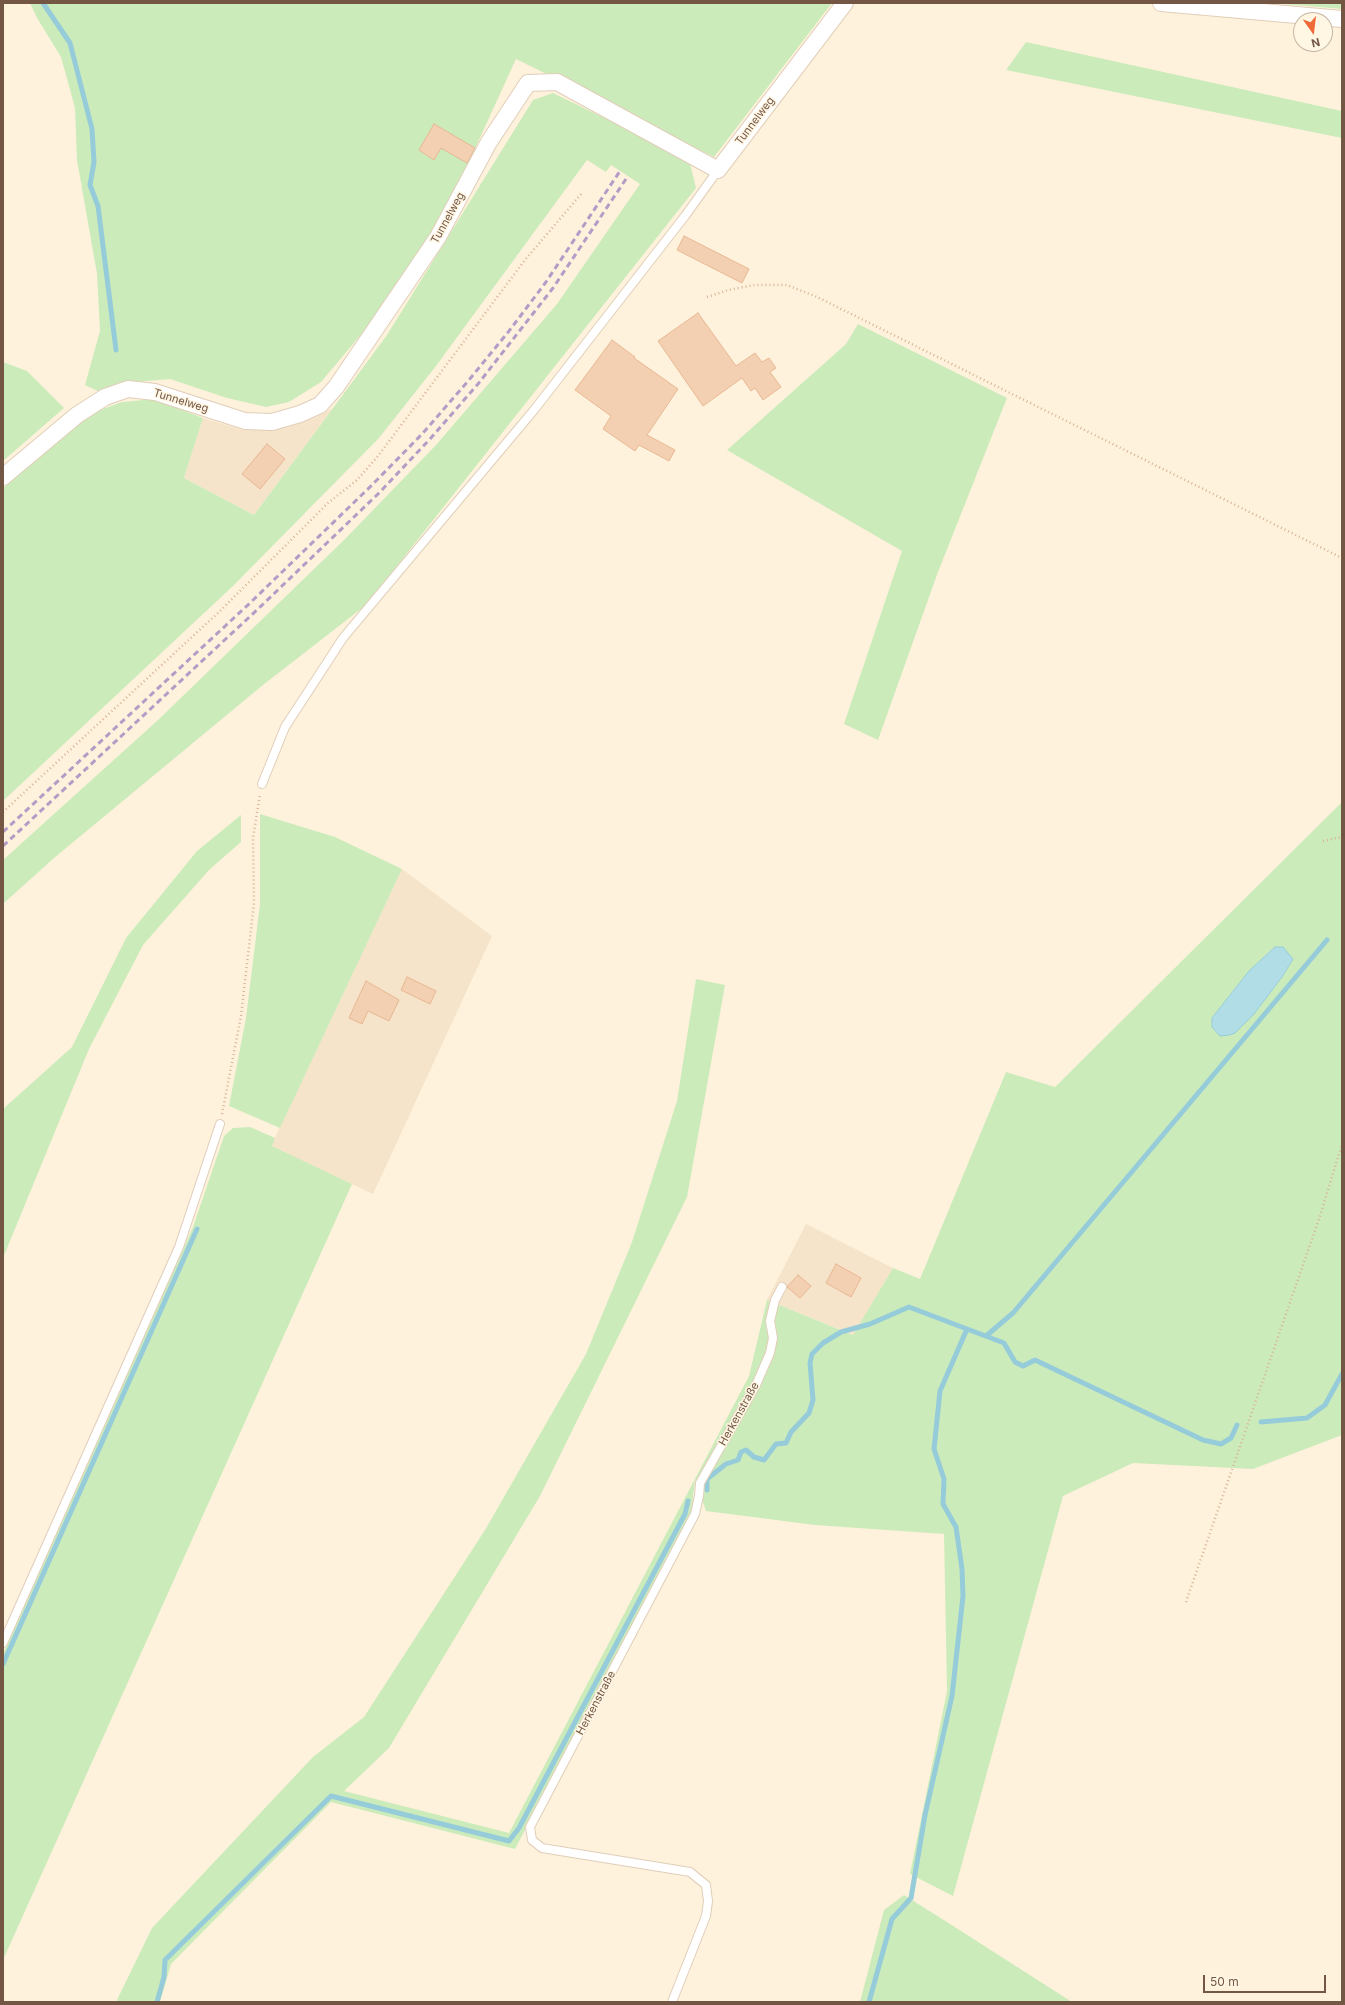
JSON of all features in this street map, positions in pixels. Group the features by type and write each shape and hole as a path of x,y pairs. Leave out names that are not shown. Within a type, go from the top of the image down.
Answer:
{"street":[{"name":"Tunnelweg","path":"3,477 77,415 105,397 128,389 155,392 245,421 272,422 300,414 320,405 336,387 438,237 489,142 528,83 557,82 718,170 846,3"},
{"path":"1161,3 1342,19"}],"lane":[{"path":"262,784 285,727 343,638 534,410 685,216 718,170"},
{"path":"3,1643 179,1247 220,1124"},
{"name":"Herkenstraße","path":"672,2002 706,1916 708,1901 706,1886 690,1872 542,1848 532,1840 530,1827 695,1514 700,1483 756,1385 770,1353 773,1338 770,1321 775,1300 782,1287"}],"path":[{"path":"3,812 220,611 328,503 357,480 378,456 525,260 582,193"},
{"path":"707,297 742,288 787,285 817,297 1342,558"},
{"path":"220,1124 241,1016 254,903 253,838 262,784"},
{"path":"1322,841 1342,837"},
{"path":"1186,1602 1320,1216 1342,1144"}],"shaded area":[{"path":"333,408 254,515 184,478 203,418 243,430 276,429 312,419"},
{"path":"402,869 492,936 373,1194 271,1146"},
{"path":"806,1224 893,1268 854,1335 767,1300"}],"green space":[{"path":"30,3 832,3 714,157 516,59 457,188 431,233 370,324 321,382 289,402 266,407 227,398 170,379 124,383 100,392 85,385 100,331 97,274 77,160 75,108 61,57 37,18"},
{"path":"1271,3 1342,3 1342,9 1331,8"},
{"path":"1026,42 1342,111 1342,138 1006,70"},
{"path":"553,93 689,159 696,188 366,605 263,685 54,858 3,904 3,860 158,720 345,539 436,445 557,304 640,184 611,165 606,172 587,160 436,366 379,438 233,586 3,801 3,488 92,413 122,402 154,399 203,418 184,478 254,515 387,335 533,100"},
{"path":"858,324 1007,398 938,572 878,740 844,724 902,551 727,450 846,344"},
{"path":"3,362 27,371 64,408 3,461"},
{"path":"1342,802 1342,1435 1253,1469 1133,1463 1063,1496 953,1896 910,1874 947,1691 944,1534 815,1525 706,1511 695,1479 691,1516 515,1849 331,1802 171,1964 160,2002 116,2002 152,1928 313,1757 364,1717 485,1530 586,1354 632,1242 677,1101 696,979 725,985 687,1197 540,1496 389,1748 344,1791 509,1833 749,1376 767,1300 853,1335 893,1268 920,1279 1006,1072 1055,1087","holes":["1275,947 1293,958 1282,977 1254,1014 1212,1018 1249,971"]},
{"path":"260,814 335,837 402,869 280,1128 229,1106 246,1018 260,904"},
{"path":"241,815 241,842 209,870 143,945 89,1049 3,1258 3,1109 72,1047 126,938 197,851"},
{"path":"250,1127 275,1138 272,1146 352,1184 3,1960 3,1654 193,1227 224,1136 233,1128"},
{"path":"904,1895 1072,2002 860,2002 884,1910"}],"water":[{"path":"1275,947 1283,947 1293,959 1282,977 1254,1014 1235,1033 1220,1036 1212,1027 1212,1018 1249,971"}],"building":[{"path":"434,124 475,148 467,163 441,148 434,160 419,150"},
{"path":"684,236 749,269 742,283 677,250"},
{"path":"698,313 736,366 755,353 762,362 769,358 776,368 770,372 781,387 763,400 755,388 751,391 742,378 703,406 658,341"},
{"path":"612,340 635,357 634,358 678,389 647,435 675,450 669,461 639,445 635,451 603,429 611,416 575,390"},
{"path":"267,444 285,459 260,489 242,474"},
{"path":"407,977 436,991 430,1004 401,990"},
{"path":"366,981 399,1000 389,1021 368,1011 362,1024 349,1018"},
{"path":"836,1264 861,1278 851,1297 826,1283"},
{"path":"798,1275 811,1286 800,1298 787,1287"}],"waterway":[{"path":"43,3 70,43 92,129 94,162 90,185 98,206 116,350"},
{"path":"986,1336 1013,1313 1327,940"},
{"path":"3,1664 197,1229"},
{"path":"707,1490 707,1479 726,1464 738,1460 741,1452 746,1450 754,1457 764,1460 776,1444 786,1443 791,1432 809,1413 813,1400 810,1363 812,1354 823,1343 841,1332 870,1324 909,1307 1004,1343 1015,1362 1023,1366 1035,1360 1203,1440 1221,1444 1231,1438 1237,1425"},
{"path":"869,2002 892,1919 911,1898 925,1815 952,1696 963,1596 962,1569 956,1527 943,1504 944,1479 934,1449 940,1391 967,1329"},
{"path":"1261,1422 1307,1418 1325,1405 1342,1374"},
{"path":"157,2002 164,1977 165,1960 331,1796 509,1841 519,1828 685,1514 688,1501"}],"railway":[{"path":"3,832 250,603 372,485 423,433 509,331 546,282 620,171"},
{"path":"3,846 258,609 380,492 430,439 478,384 553,288 628,176"}]}
